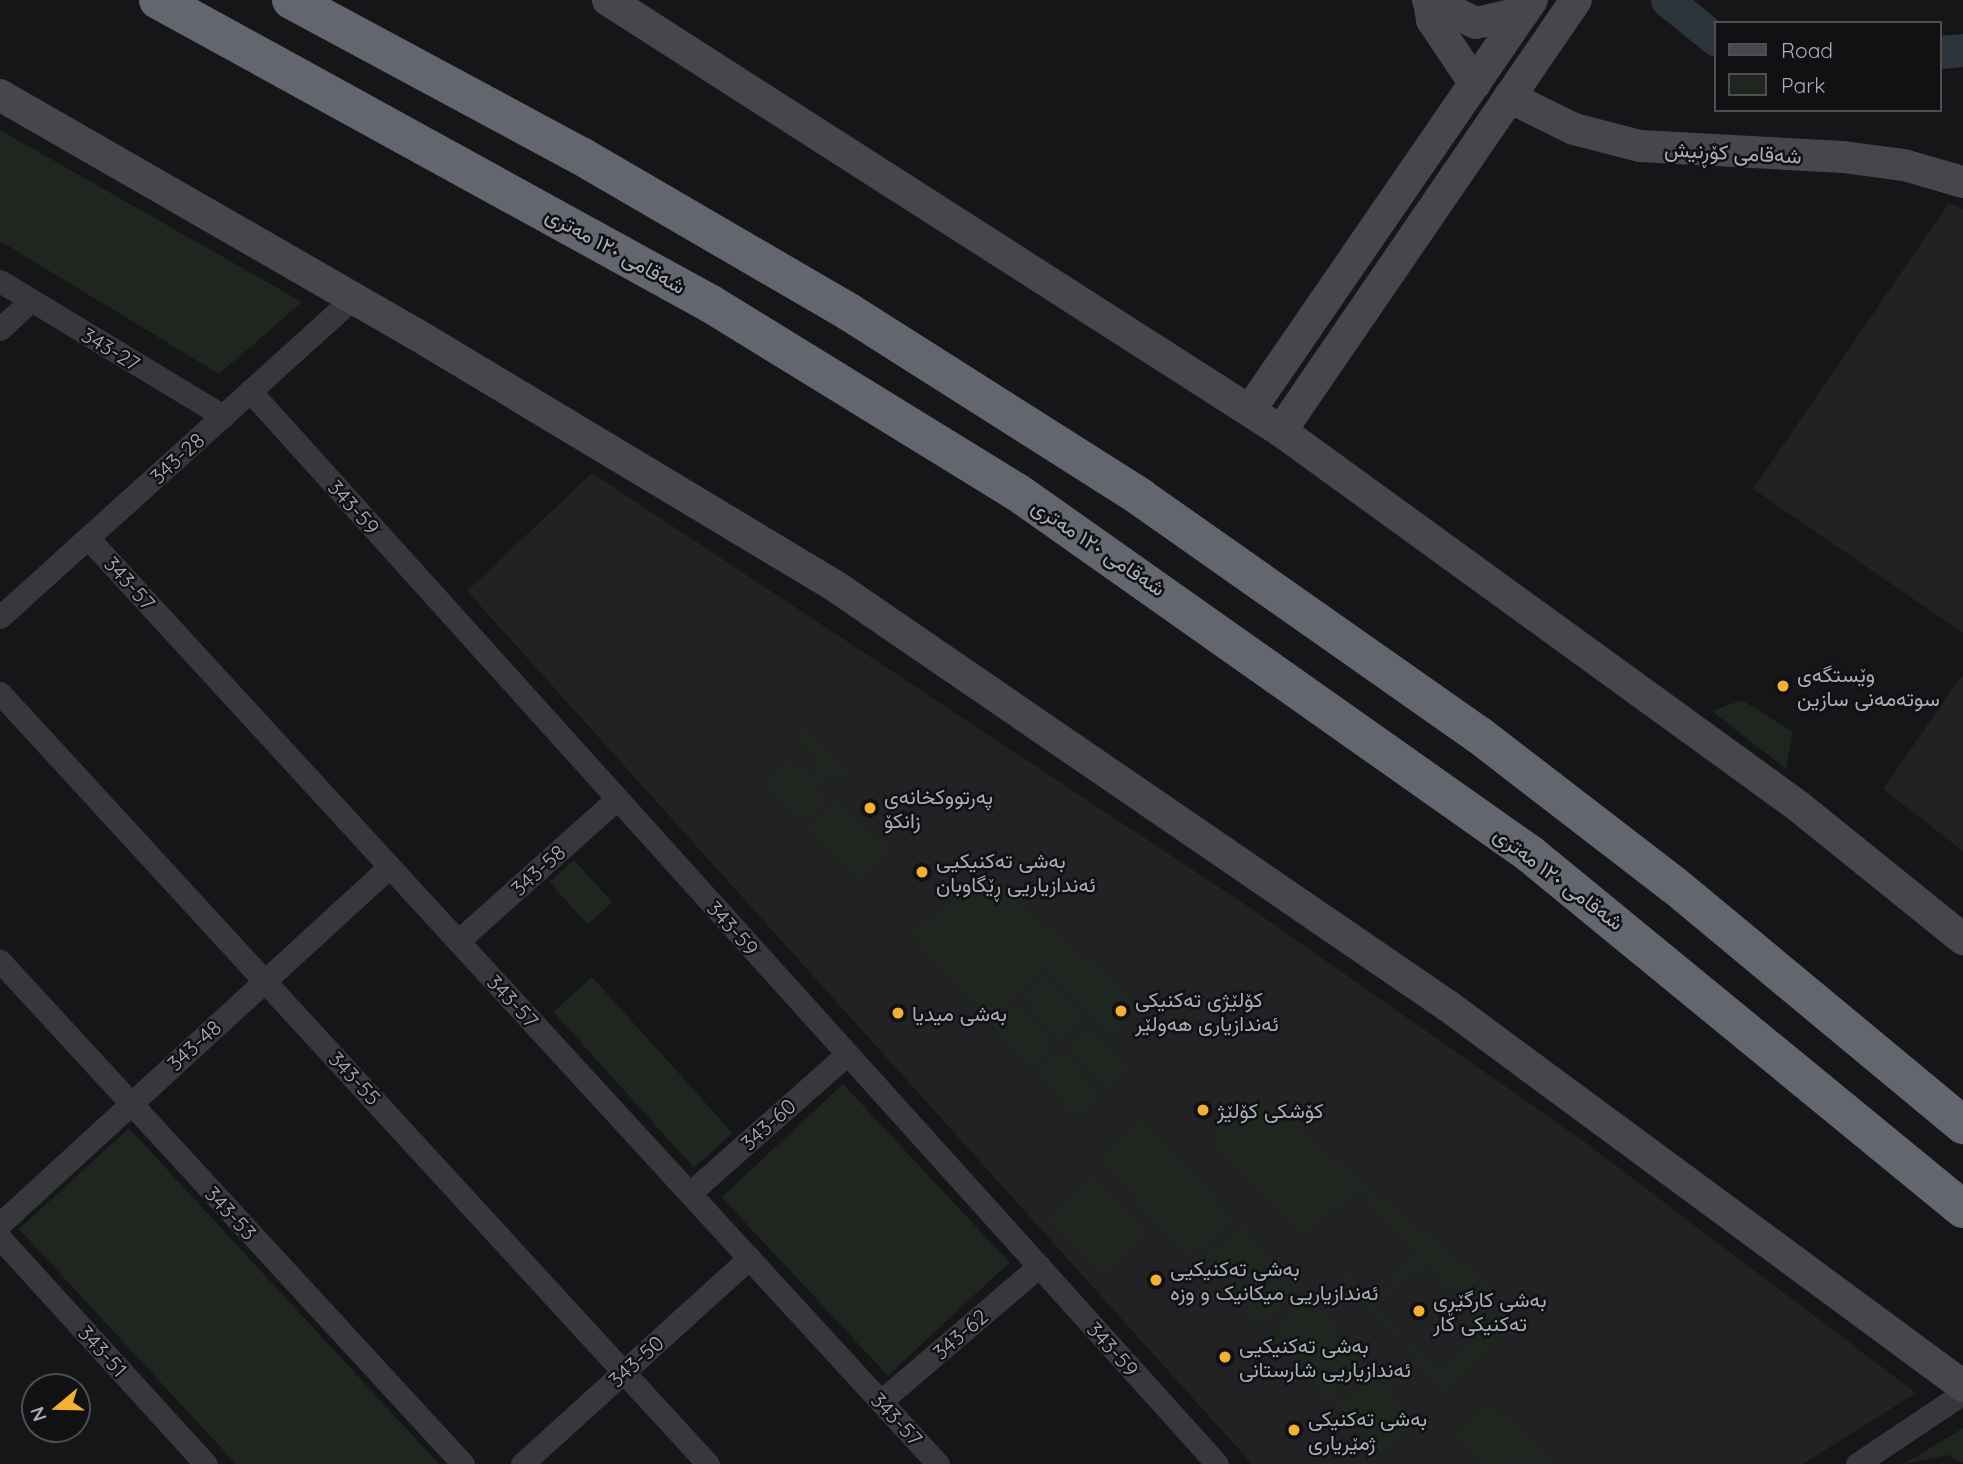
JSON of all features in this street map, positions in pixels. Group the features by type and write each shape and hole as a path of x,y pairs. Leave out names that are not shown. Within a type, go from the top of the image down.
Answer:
{"highway":[{"name":"شەقامی ١٢٠ مەتری","path":"158,0 711,304 1028,500 1530,854 1963,1209"},
{"path":"291,0 582,156 849,312 1140,498 1479,735 1684,893 1963,1125"}],"street":[{"path":"608,0 1281,430 1798,806 1963,939"},
{"path":"1281,430 1576,0"},
{"path":"1428,1 1432,20 1475,84"},
{"path":"1428,1 1476,23 1528,6"},
{"path":"1250,410 1528,6"},
{"path":"0,96 353,298 835,586 1161,804 1448,1006 1963,1386"},
{"name":"شەقامی کۆڕنیش","path":"1509,97 1574,129 1640,146 1843,157 1904,165 1963,183"},
{"name":"343-27","path":"0,281 223,416"},
{"name":"343-28","path":"0,617 353,298"},
{"path":"0,329 31,300"},
{"name":"343-59","path":"250,391 1217,1464"},
{"name":"343-57","path":"88,538 938,1464"},
{"name":"343-55","path":"0,693 708,1464"},
{"name":"343-58","path":"458,941 617,799"},
{"name":"343-48","path":"0,1224 390,867"},
{"name":"343-53","path":"0,961 464,1464"},
{"name":"343-60","path":"690,1193 847,1054"},
{"name":"343-51","path":"0,1238 206,1464"},
{"name":"343-50","path":"522,1464 749,1258"},
{"name":"343-62","path":"881,1401 1039,1266"},
{"path":"1857,1464 1963,1393"}],"shaded area":[{"path":"1949,203 1963,209 1963,633 1753,489"},
{"name":"کۆلێژی تەکنیکی ئەندازیاری هەولێر","path":"592,473 1246,905 1582,1140 1916,1393 1803,1464 1252,1464 467,591"},
{"path":"1963,674 1963,851 1883,789"}],"green space":[{"path":"0,130 302,302 219,374 0,241"},
{"path":"1742,700 1793,732 1786,769 1712,711"},
{"path":"802,727 848,769 837,781 829,773 816,787 827,797 806,821 765,784 788,758 809,776 821,763 793,737"},
{"path":"835,802 889,847 857,879 808,831"},
{"path":"574,860 612,902 588,924 549,882"},
{"path":"977,870 1141,1004 1112,1037 1047,968 987,1021 910,933 923,917 932,923"},
{"path":"592,977 733,1133 694,1168 553,1012"},
{"path":"1046,977 1086,1020 1067,1035 1055,1035 1024,998"},
{"path":"1018,1003 1051,1040 1050,1052 1032,1069 993,1025"},
{"path":"1089,1025 1128,1065 1105,1089 1070,1051 1073,1039"},
{"path":"1056,1056 1065,1056 1100,1094 1076,1117 1038,1074"},
{"path":"843,1084 1009,1262 888,1376 722,1197"},
{"path":"1248,1090 1489,1285 1481,1295 1514,1326 1445,1392 1404,1346 1410,1341 1441,1374 1485,1327 1425,1264 1376,1304 1401,1332 1395,1337 1338,1274 1345,1269 1374,1300 1417,1253 1358,1189 1309,1230 1290,1225 1211,1139"},
{"path":"1142,1118 1232,1218 1188,1258 1098,1157"},
{"path":"129,1128 439,1464 236,1464 19,1229"},
{"path":"1094,1178 1149,1233 1105,1277 1050,1222"},
{"path":"1242,1225 1300,1289 1259,1326 1201,1262"},
{"path":"1309,1299 1368,1363 1328,1400 1269,1337"},
{"path":"1375,1373 1418,1422 1377,1457 1334,1408"},
{"path":"1489,1402 1556,1462 1480,1464 1455,1433"},
{"path":"1963,1428 1963,1463 1948,1455 1904,1464"}],"waterway":[{"path":"1667,0 1714,38"},
{"path":"1942,52 1963,50"}],"place":[{"name":"وێستگەی سوتەمەنی سازین","path":"1783,686"},
{"name":"پەرتووکخانەی زانکۆ","path":"870,808"},
{"name":"بەشی تەکنیکیی ئەندازیاریی ڕێگاوبان","path":"922,872"},
{"name":"کۆلێژی تەکنیکی ئەندازیاری هەولێر","path":"1121,1011"},
{"name":"بەشی میدیا","path":"898,1013"},
{"name":"کۆشکی کۆلێژ","path":"1203,1110"},
{"name":"بەشی تەکنیکیی ئەندازیاریی میکانیک و وزە","path":"1156,1280"},
{"name":"بەشی کارگێڕی تەکنیکی کار","path":"1419,1311"},
{"name":"بەشی تەکنیکیی ئەندازیاریی شارستانی","path":"1225,1357"},
{"name":"بەشی تەکنیکی ژمێریاری","path":"1294,1430"}]}
